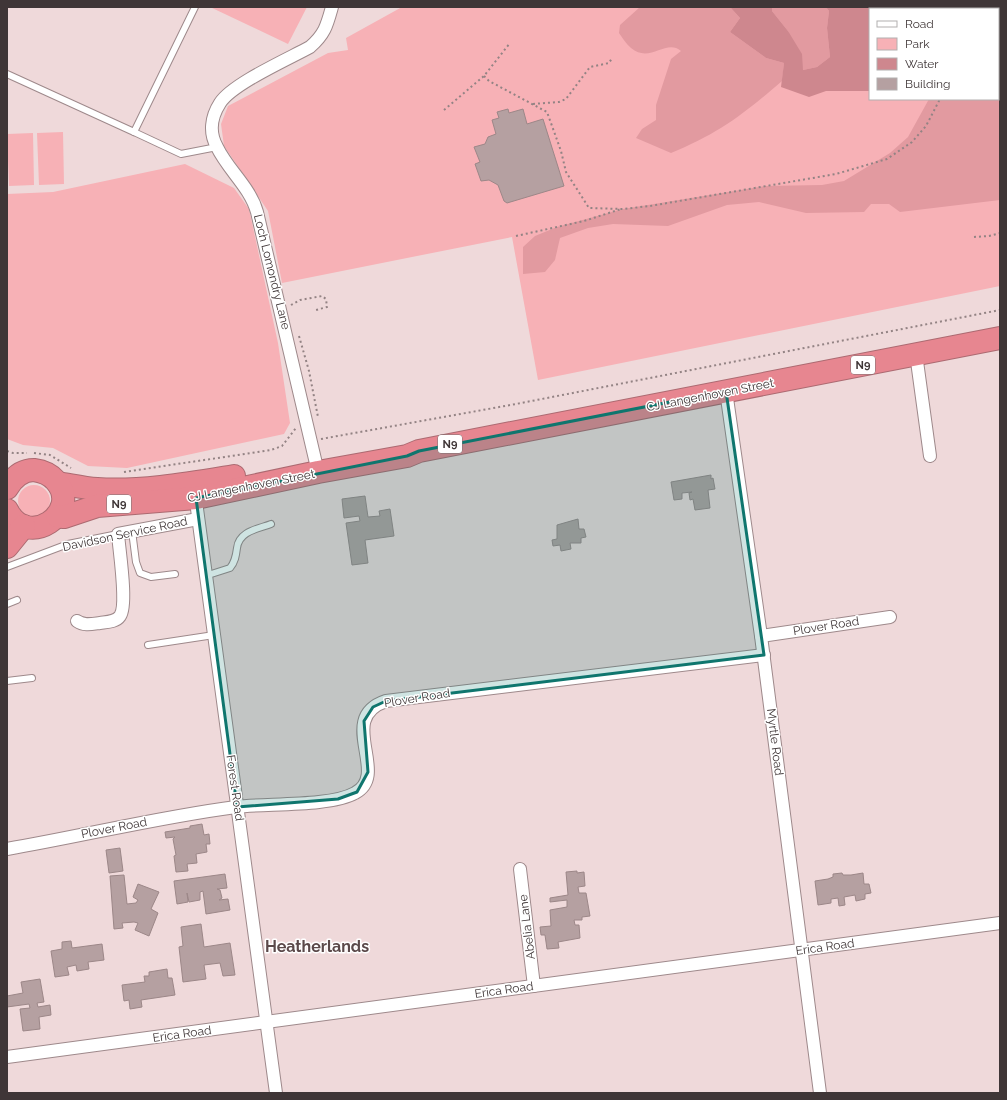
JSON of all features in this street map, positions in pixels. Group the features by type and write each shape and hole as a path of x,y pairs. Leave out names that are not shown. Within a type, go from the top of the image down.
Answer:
{"highway":[{"name":"CJ Langenhoven Street","path":"58,516 64,517 92,507 196,500 372,452 411,448 419,450 1000,338"},
{"name":"N9","path":"7,488 14,478 29,471 66,477"},
{"name":"CJ Langenhoven Street","path":"66,477 102,489 196,500"},
{"path":"58,516 63,499 66,477"},
{"name":"N9","path":"12,518 34,528 45,526 58,516"},
{"name":"N9","path":"7,547 15,539 12,518"}],"street":[{"name":"Loch Lomondry Lane","path":"317,467 256,206 216,147 212,126 220,103 236,88 310,47 324,33 332,7"},
{"path":"916,354 930,456"},
{"name":"Myrtle Road","path":"726,391 764,655 820,1093"},
{"name":"Davidson Service Road","path":"118,534 132,531 196,500"},
{"name":"Forest Road","path":"196,500 205,576 276,1093"},
{"path":"76,621 84,625 112,621 117,619 122,613 123,583 118,534"},
{"name":"Plover Road","path":"761,636 890,617"},
{"name":"Plover Road","path":"7,849 130,824 237,807 338,799 357,792 366,780 368,772 364,721 366,714 373,707 386,701 764,655"},
{"name":"Abelia Lane","path":"520,869 534,986"},
{"name":"Erica Road","path":"7,1057 1000,923"}],"lane":[{"path":"134,132 195,7"},
{"path":"7,74 181,154 216,147"},
{"path":"205,576 230,568 236,558 238,540 245,533 271,524"},
{"path":"132,531 136,562 140,573 151,577 175,574"},
{"name":"Davidson Service Road","path":"7,567 68,544 118,534"},
{"path":"7,604 17,600"},
{"path":"148,645 214,635"},
{"path":"7,682 32,678"}],"path":[{"path":"444,110 484,76 510,43"},
{"path":"532,104 560,102 566,99 590,66 608,63 612,58"},
{"path":"484,76 489,81 547,112 561,151 566,172 589,208 623,209 650,206 836,174 887,159 912,142 926,126 939,100"},
{"path":"516,236 584,221 623,209"},
{"path":"974,237 989,236 1000,233"},
{"path":"291,306 300,300 322,296 326,299 326,307 316,310"},
{"path":"319,435 320,438 325,439 485,410 1000,310"},
{"path":"298,335 318,411 317,423"},
{"path":"117,473 270,450 282,446 297,426"},
{"path":"7,451 13,453 40,452 50,454 66,477"}],"highlighted area":[{"path":"726,391 764,655 386,701 373,707 364,721 368,772 357,792 338,799 237,807 196,498 407,456 419,451"}],"green space":[{"path":"210,7 307,7 288,44"},
{"path":"402,7 1000,7 1000,286 538,380 512,237 282,283 268,211 224,146 221,124 228,106 328,53 348,50 346,38"},
{"path":"63,132 64,184 39,185 37,133"},
{"path":"33,133 34,185 9,186 7,134"},
{"path":"185,164 234,188 249,209 278,343 290,423 284,434 127,468 88,466 53,448 23,445 7,439 7,194 53,192"},
{"path":"31,485 37,485 46,489 50,501 46,513 37,517 31,517 22,513 18,504 18,498 22,489"}],"shaded area":[{"path":"640,7 730,7 740,18 730,32 766,58 784,63 782,81 755,104 717,131 671,153 636,138 642,129 656,120 656,105 671,59 681,51 670,47 651,53 645,53 638,52 627,45 619,33 620,25"},
{"path":"772,7 826,7 829,11 827,28 830,57 817,67 803,70 788,31 772,11"},
{"path":"873,7 914,7 914,8"},
{"path":"1000,31 1000,200 900,212 889,204 871,204 864,212 806,213 759,202 727,205 668,226 613,224 588,228 560,238 555,260 545,272 523,274 523,247 535,236 557,227 623,209 765,186 822,185 844,181 890,153 908,137 928,100 999,100"}],"water":[{"path":"730,7 772,7 772,11 788,31 802,54 803,70 817,67 830,57 827,28 829,11 826,7 873,7 869,8 869,91 826,91 809,97 781,87 784,63 766,58 730,32 740,18"}],"building":[{"path":"508,109 509,113 523,109 527,124 543,119 564,186 507,203 504,201 498,185 489,180 481,181 475,164 480,162 474,147 485,144 488,137 496,134 492,120 499,118 497,112"},
{"path":"711,475 715,489 708,490 710,508 695,510 693,499 690,500 689,493 692,492 682,493 682,499 674,500 671,482"},
{"path":"365,496 368,517 380,516 379,511 390,509 394,536 365,540 368,563 352,565 346,523 360,521 359,516 344,518 342,499"},
{"path":"578,519 579,529 584,529 586,537 581,538 581,543 570,543 571,549 561,551 560,545 553,546 552,540 557,539 557,525"},
{"path":"202,824 204,835 209,834 210,844 206,844 207,852 196,854 197,863 187,864 188,871 176,872 174,856 176,855 173,839 175,837 166,838 165,832 190,828 190,826"},
{"path":"120,848 123,871 109,873 106,850"},
{"path":"577,871 577,873 584,872 585,886 578,887 579,893 586,893 590,916 582,917 582,920 574,920 575,925 579,925 580,938 558,942 559,948 547,949 545,935 541,935 540,927 551,926 550,910 567,907 567,900 550,902 550,898 568,895 566,872"},
{"path":"842,873 843,875 851,875 863,873 864,884 869,884 871,893 865,894 865,899 856,901 855,895 844,897 845,905 839,906 838,898 831,899 831,903 818,905 815,881 828,879 833,877 833,874"},
{"path":"225,874 227,888 217,889 220,890 222,898 219,900 228,899 230,910 206,914 203,891 200,892 200,900 189,902 187,893 188,902 177,904 174,881"},
{"path":"124,875 127,904 136,903 138,900 133,897 138,884 159,892 151,909 158,913 149,936 135,930 138,923 134,922 122,923 123,928 114,929 110,876"},
{"path":"201,924 204,947 230,943 235,975 223,976 220,963 204,965 206,979 183,982 179,947 183,946 181,927"},
{"path":"71,941 72,948 102,944 104,960 88,962 89,969 77,971 76,965 67,967 69,975 55,977 51,951 62,949 62,942"},
{"path":"167,969 168,978 172,978 175,995 141,1000 142,1007 130,1009 129,1000 124,1001 122,985 145,982 144,976 149,976 149,972"},
{"path":"40,979 44,1002 37,1003 38,1007 50,1005 51,1015 39,1017 40,1029 23,1031 20,1009 30,1008 29,1004 7,1007 7,996 23,993 21,982"}],"district":[{"name":"Heatherlands","path":"317,946"}]}
